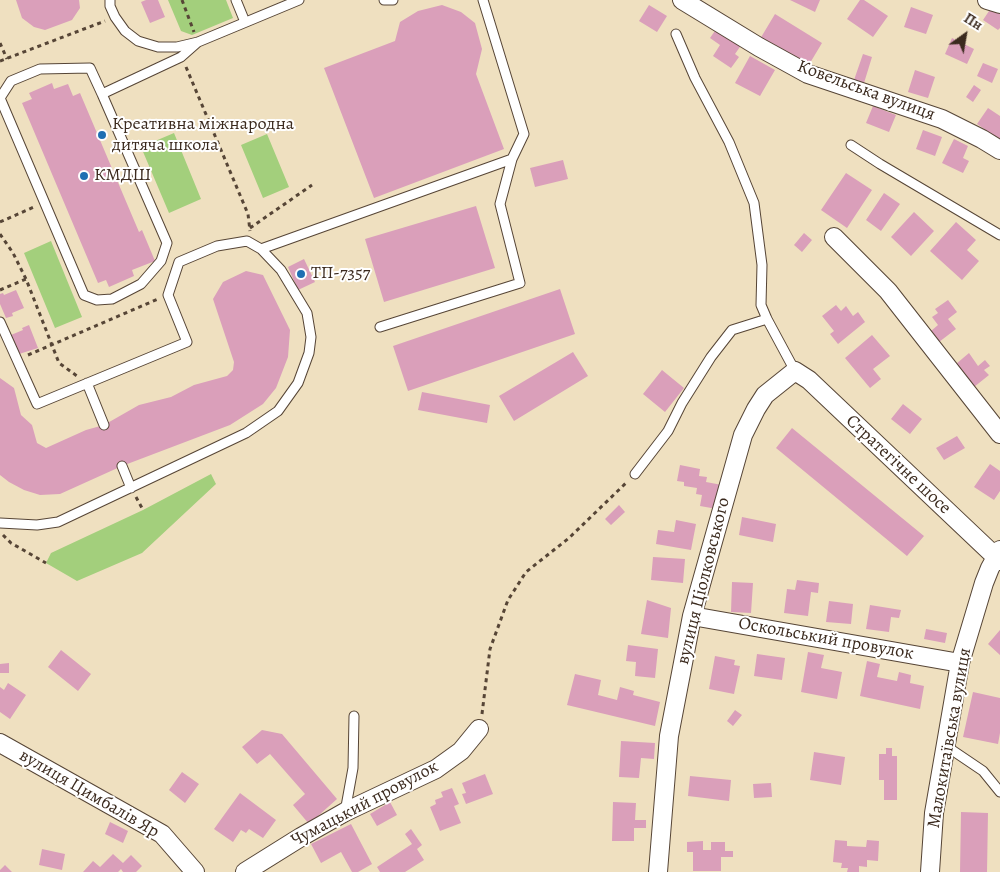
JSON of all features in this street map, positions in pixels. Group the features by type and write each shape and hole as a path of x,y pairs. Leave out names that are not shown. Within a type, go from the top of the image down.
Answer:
{"street":[{"name":"Ковельська вулиця","path":"682,0 759,47 808,74 942,119 982,138 1000,150"},
{"path":"987,0 1000,4"},
{"path":"834,237 888,291 1000,434"},
{"name":"Стратегічне шосе","path":"795,371 809,380 999,556"},
{"name":"вулиця Ціолковського","path":"658,872 669,736 692,616 744,434 765,395 795,371"},
{"name":"Малокитаївська вулиця","path":"930,872 934,813 960,663 984,583 999,556"},
{"name":"Оскольський провулок","path":"692,616 960,663"},
{"name":"Чумацький провулок","path":"245,872 301,836 345,812 436,768 461,750 479,729"},
{"name":"вулиця Цимбалів Яр","path":"0,743 162,834 195,872"}],"lane":[{"path":"110,0 110,6 115,17 125,31 138,41 158,47 177,47 198,42 299,0"},
{"path":"236,0 245,22"},
{"path":"384,0 393,0"},
{"path":"380,328 520,283 500,204 512,159 524,134 483,0"},
{"path":"676,34 695,78 729,142 754,203 762,265 761,305 795,371"},
{"path":"102,94 181,57 198,42"},
{"path":"90,68 102,94 167,243 161,261 141,284 112,298 97,300 84,296 46,201 0,98 11,81 40,69 90,68"},
{"path":"851,146 1000,235"},
{"path":"261,249 512,159"},
{"path":"0,523 37,525 58,522 246,433 278,410 298,383 309,353 311,337 307,313 281,270 261,249 247,241 217,246 179,262 168,295 187,342 37,404 1,326"},
{"path":"635,474 668,431 682,403 711,357 732,330 767,319"},
{"path":"87,383 104,425"},
{"path":"122,466 131,488"},
{"path":"345,812 354,768 354,716"},
{"path":"946,746 983,771 1000,792"}],"path":[{"path":"182,0 198,42"},
{"path":"0,61 115,17"},
{"path":"0,43 7,59"},
{"path":"181,57 248,214 250,228 247,241"},
{"path":"250,228 312,185"},
{"path":"0,222 46,201"},
{"path":"0,234 13,253 26,279 59,364 87,383"},
{"path":"0,290 26,279"},
{"path":"17,360 168,295"},
{"path":"479,729 490,649 508,600 526,572 569,538 635,474"},
{"path":"0,531 12,543 46,563"}],"green space":[{"path":"168,0 226,0 233,18 192,35 181,31"},
{"path":"174,133 201,199 169,213 141,147"},
{"path":"267,134 289,187 263,198 241,145"},
{"path":"51,241 82,317 55,328 24,253"},
{"path":"211,474 216,484 142,553 77,581 46,563 51,553 143,510"}],"building":[{"path":"16,0 79,0 80,8 72,20 45,30 34,27 22,18"},
{"path":"158,0 165,17 150,23 141,2"},
{"path":"790,0 820,0 815,12"},
{"path":"860,0 864,0 888,16 873,37 847,19"},
{"path":"442,5 461,12 475,23 482,49 476,74 504,149 374,198 324,68 395,41 400,22 418,11"},
{"path":"649,5 667,16 657,32 639,21"},
{"path":"911,7 933,15 926,34 904,27"},
{"path":"991,8 1000,14 1000,28 998,30 983,20"},
{"path":"775,14 822,43 807,68 760,39"},
{"path":"719,25 744,41 735,54 739,57 731,68 713,56 720,45 710,38"},
{"path":"952,38 974,49 967,64 945,54"},
{"path":"863,54 872,57 864,83 854,80"},
{"path":"750,56 775,70 760,96 735,83"},
{"path":"983,63 998,69 992,83 977,76"},
{"path":"915,70 935,77 928,98 908,92"},
{"name":"КМДШ","path":"52,83 54,89 68,84 73,96 80,93 139,232 142,230 155,261 132,270 134,276 109,287 106,280 98,283 22,103 32,99 29,93"},
{"path":"974,85 981,90 973,102 966,97"},
{"path":"873,106 896,115 889,132 866,123"},
{"path":"988,108 1000,116 1000,140 977,124"},
{"path":"923,130 942,137 935,156 916,149"},
{"path":"954,139 968,146 963,158 969,161 963,173 942,163"},
{"path":"563,160 568,179 535,187 530,168"},
{"path":"846,173 872,190 847,228 821,210"},
{"path":"884,193 900,204 881,231 866,220"},
{"path":"476,206 495,268 384,302 365,239"},
{"path":"914,212 934,231 911,256 891,237"},
{"path":"956,222 976,240 967,250 979,261 962,280 930,251"},
{"path":"804,233 812,240 802,252 794,245"},
{"name":"ТП-7357","path":"304,259 315,282 298,290 288,267"},
{"path":"246,271 263,275 290,330 288,357 276,388 263,404 230,425 122,466 60,494 40,495 24,490 0,475 0,378 14,388 21,415 32,425 37,443 46,448 86,430 104,425 139,405 171,397 194,385 227,376 233,370 234,362 213,299 223,282"},
{"path":"560,289 575,334 408,391 393,346"},
{"path":"16,290 24,308 12,313 13,316 6,318 0,304 0,294 3,293 4,295"},
{"path":"948,300 957,312 948,319 956,329 939,342 931,331 938,325 932,317 938,313 935,309"},
{"path":"836,305 841,311 846,306 853,316 858,312 865,322 838,344 830,334 834,331 822,316"},
{"path":"29,325 38,348 19,354 11,335"},
{"path":"872,335 890,356 873,369 881,379 870,388 845,358"},
{"path":"573,352 588,376 514,421 499,396"},
{"path":"969,353 978,366 985,360 990,366 984,370 989,375 974,387 956,364"},
{"path":"662,370 684,388 665,412 643,394"},
{"path":"422,392 490,405 487,423 418,410"},
{"path":"903,404 922,419 910,434 891,419"},
{"path":"792,428 924,536 907,556 776,448"},
{"path":"957,436 965,448 944,460 936,448"},
{"path":"990,464 1000,471 1000,491 994,500 974,487"},
{"path":"680,465 700,469 699,476 707,477 706,482 722,485 717,509 700,506 702,495 696,494 697,488 684,486 684,482 677,481"},
{"path":"619,505 625,512 611,525 605,519"},
{"path":"742,517 776,524 773,542 739,535"},
{"path":"676,520 696,524 691,550 656,544 658,530 674,532"},
{"path":"653,557 685,559 683,583 651,580"},
{"path":"797,580 819,583 818,593 811,592 808,616 784,613 787,589 795,590"},
{"path":"732,582 753,583 751,613 731,612"},
{"path":"647,600 671,608 668,638 641,634"},
{"path":"829,601 853,604 851,624 826,622"},
{"path":"870,605 901,610 899,618 891,617 889,632 866,629"},
{"path":"926,629 947,633 945,643 924,639"},
{"path":"1000,630 1000,655 988,644"},
{"path":"628,645 658,649 655,678 635,676 636,662 626,661"},
{"path":"61,650 91,674 78,691 48,667"},
{"path":"808,652 824,655 821,668 842,672 837,699 801,692"},
{"path":"757,654 785,658 782,680 754,676"},
{"path":"715,656 735,660 734,665 740,666 734,694 709,689"},
{"path":"867,661 880,664 877,677 897,681 899,672 911,675 910,683 924,686 920,709 860,696"},
{"path":"9,663 9,673 0,673 0,664"},
{"path":"575,674 601,680 598,695 617,700 620,687 634,691 633,695 660,702 655,726 567,705"},
{"path":"8,683 26,695 10,719 0,712 0,687 4,690"},
{"path":"973,692 1000,698 1000,733 998,744 963,737"},
{"path":"735,710 742,715 733,726 727,721"},
{"path":"262,730 282,734 337,799 309,824 293,805 305,794 270,754 257,764 242,747"},
{"path":"621,741 655,743 654,759 641,758 639,778 619,777"},
{"path":"886,748 892,748 892,756 897,756 897,800 884,800 884,780 879,780 879,754 886,754"},
{"path":"814,752 845,757 841,785 810,780"},
{"path":"182,772 199,784 185,803 169,790"},
{"path":"485,774 493,794 466,804 462,794 466,793 462,783"},
{"path":"690,776 731,780 729,801 688,796"},
{"path":"771,783 772,797 754,798 753,784"},
{"path":"452,788 459,804 454,806 461,823 440,831 430,807 436,804 435,800 443,797 441,792"},
{"path":"240,793 276,820 263,838 249,829 246,833 241,830 233,842 214,829"},
{"path":"390,802 397,815 377,826 370,814"},
{"path":"613,802 636,803 635,820 646,820 646,828 634,828 634,841 612,841"},
{"path":"961,812 988,813 987,872 960,872"},
{"path":"110,822 128,831 123,843 105,834"},
{"path":"351,824 372,864 358,872 352,872 341,852 321,863 311,844"},
{"path":"411,829 422,845 417,849 424,860 405,872 380,872 377,867 412,844 405,834"},
{"path":"835,840 847,841 847,846 866,847 867,840 879,841 878,861 867,860 867,867 859,866 859,872 847,872 848,868 841,868 842,863 833,862"},
{"path":"703,841 703,850 711,850 711,842 725,842 725,851 733,851 733,857 721,857 721,871 693,871 693,852 687,852 687,842"},
{"path":"42,849 65,854 62,870 39,865"},
{"path":"113,854 123,863 131,855 142,866 136,872 123,872 121,869 118,872 83,872 93,861 100,867"},
{"path":"5,865 12,872 0,872"}],"place":[{"name":"Креативна міжнародна дитяча школа","path":"102,135"},
{"name":"КМДШ","path":"84,176"},
{"name":"ТП-7357","path":"301,274"}]}
